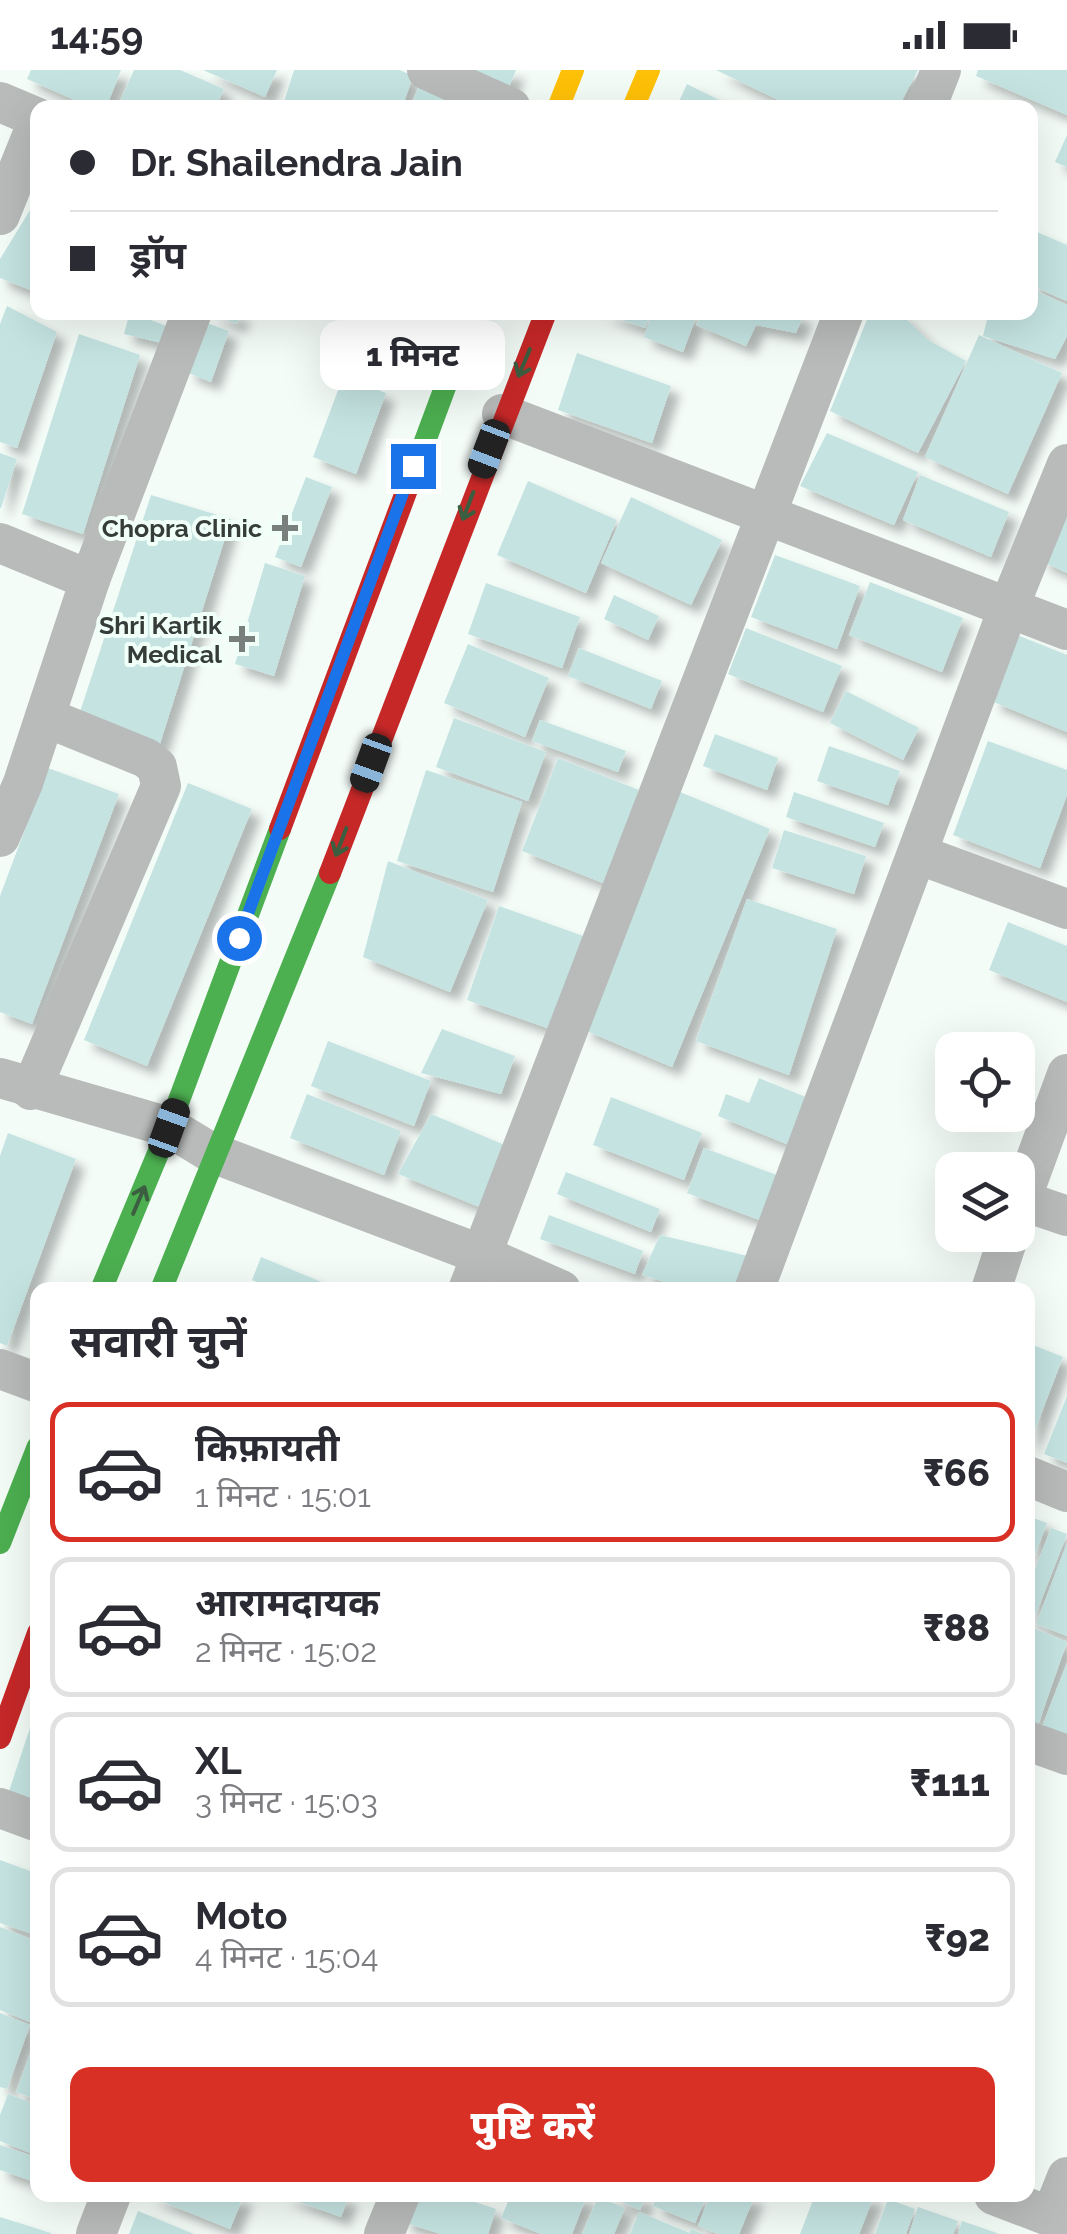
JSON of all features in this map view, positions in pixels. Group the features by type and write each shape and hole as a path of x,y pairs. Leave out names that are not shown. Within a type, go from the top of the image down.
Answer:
{"main road":[{"path":"561,100 574,70"},
{"path":"636,100 649,70"},
{"path":"104,1282 169,1128 470,320"},
{"path":"163,1282 210,1152 332,868 502,414 543,320"},
{"path":"0,1543 30,1466"},
{"path":"0,1738 30,1655"}],"street":[{"path":"428,70 494,100"},
{"path":"929,100 941,70"},
{"path":"0,102 30,116"},
{"path":"0,215 30,140"},
{"path":"0,837 11,778 45,716 90,580 189,320"},
{"path":"475,1273 762,516 841,320"},
{"path":"502,414 1067,630"},
{"path":"757,1282 1008,609 1067,464"},
{"path":"0,543 90,580"},
{"path":"45,716 146,758 157,767 161,786 16,1084 169,1128 210,1152 475,1273 521,1282"},
{"path":"917,854 1067,909"},
{"path":"1035,1162 1067,1074"},
{"path":"1035,1215 1067,1216"},
{"path":"993,1282 1003,1252"},
{"path":"0,1369 30,1380"},
{"path":"1035,1479 1067,1492"},
{"path":"1035,1744 1067,1755"},
{"path":"0,1808 30,1819"},
{"path":"1012,2202 1059,2220 1067,2178"},
{"path":"96,2234 108,2202"},
{"path":"384,2234 397,2202"}],"building":[{"path":"31,70 121,70 109,100 75,100 27,79"},
{"path":"134,70 180,70 224,89 219,100 121,100"},
{"path":"203,70 277,70 265,97"},
{"path":"294,70 400,70 413,76 405,100 285,100"},
{"path":"451,70 516,70 507,92"},
{"path":"716,70 918,70 902,100 778,100"},
{"path":"978,70 1067,70 1067,115 1038,100 976,76"},
{"path":"687,84 719,100 680,100"},
{"path":"418,88 447,100 413,100"},
{"path":"1067,135 1067,167 1055,162"},
{"path":"30,210 30,290 0,278 0,259"},
{"path":"1038,232 1067,245 1067,301 1038,288"},
{"path":"1038,292 1067,305 1067,336 1055,359 983,336 987,320 1038,320"},
{"path":"7,306 57,332 17,448 0,442 0,324"},
{"path":"128,320 151,320 174,329 170,345 124,334"},
{"path":"342,320 407,320 390,365 333,344"},
{"path":"622,320 648,320 645,328"},
{"path":"649,320 695,320 683,352 644,337"},
{"path":"699,320 801,320 796,333 756,325 746,346 696,325"},
{"path":"867,320 907,320 928,340 966,361 918,453 830,411"},
{"path":"204,322 229,331 211,382 186,372"},
{"path":"79,334 140,355 83,534 22,514"},
{"path":"979,335 1062,373 1008,494 925,457"},
{"path":"577,353 671,386 652,443 558,410"},
{"path":"343,377 386,393 356,474 313,457"},
{"path":"827,433 918,472 894,525 800,486"},
{"path":"0,453 17,459 1,508 0,508"},
{"path":"920,475 1009,512 991,557 903,520"},
{"path":"306,477 332,487 301,567 275,557"},
{"path":"528,481 617,520 586,593 497,555"},
{"path":"151,495 231,519 158,750 79,715"},
{"path":"631,497 722,540 691,605 601,563"},
{"path":"1067,497 1067,573 1039,560"},
{"path":"775,555 860,586 837,649 751,617"},
{"path":"265,563 305,576 274,676 235,664"},
{"path":"870,582 963,618 942,672 849,635"},
{"path":"486,583 580,617 562,668 468,634"},
{"path":"614,595 659,616 648,640 604,619"},
{"path":"746,628 842,666 823,712 728,674"},
{"path":"1017,635 1067,655 1067,732 991,701"},
{"path":"468,644 549,678 525,737 444,703"},
{"path":"579,648 662,681 651,709 568,676"},
{"path":"846,691 919,728 903,760 830,723"},
{"path":"454,718 546,752 528,801 436,767"},
{"path":"540,720 626,751 618,772 532,741"},
{"path":"715,734 778,758 767,790 703,766"},
{"path":"988,741 1067,770 1067,795 1040,868 953,835"},
{"path":"829,746 900,771 888,805 817,781"},
{"path":"558,758 639,790 603,883 522,851"},
{"path":"48,768 119,794 32,1024 0,1012 0,896"},
{"path":"426,770 522,802 493,892 397,861"},
{"path":"188,783 252,809 147,1066 84,1040"},
{"path":"680,792 770,829 672,1067 582,1029"},
{"path":"794,792 884,823 875,847 786,817"},
{"path":"784,830 866,856 854,894 772,868"},
{"path":"388,861 488,900 450,992 363,957"},
{"path":"747,899 837,929 789,1075 696,1041"},
{"path":"499,906 586,937 553,1030 467,1000"},
{"path":"1008,922 1067,946 1067,1002 989,970"},
{"path":"442,1029 515,1056 501,1094 421,1073"},
{"path":"328,1041 431,1081 414,1126 311,1086"},
{"path":"759,1078 808,1098 789,1145 718,1116 726,1094 749,1103"},
{"path":"307,1094 401,1131 384,1175 290,1138"},
{"path":"611,1097 702,1133 684,1180 593,1145"},
{"path":"431,1114 507,1146 487,1210 398,1174"},
{"path":"8,1133 76,1159 7,1346 0,1343 0,1156"},
{"path":"704,1148 790,1180 773,1225 687,1193"},
{"path":"566,1172 660,1209 651,1232 557,1194"},
{"path":"549,1215 643,1251 635,1274 540,1239"},
{"path":"660,1235 752,1257 741,1282 664,1282 642,1275"},
{"path":"261,1257 322,1282 257,1282 252,1280"},
{"path":"1035,1346 1063,1357 1035,1430"},
{"path":"1067,1396 1067,1463 1044,1454"},
{"path":"1035,1519 1047,1523 1035,1555"},
{"path":"1051,1528 1067,1534 1035,1616 1035,1569"},
{"path":"1067,1543 1067,1636 1036,1624"},
{"path":"1035,1629 1067,1642 1038,1725 1035,1724"},
{"path":"1067,1663 1067,1740 1041,1729"},
{"path":"30,1728 30,1799 9,1791"},
{"path":"0,1860 30,1871 30,1933 0,1923"},
{"path":"0,1927 30,1939 30,2022 0,2010"},
{"path":"0,2013 30,2025 7,2089 0,2087"},
{"path":"30,2054 30,2097 16,2092"},
{"path":"8,2094 30,2102 30,2153 0,2141 0,2115"},
{"path":"0,2145 30,2155 30,2180 0,2170"},
{"path":"163,2202 241,2202 230,2229"},
{"path":"299,2202 346,2202 341,2217"},
{"path":"409,2202 475,2202 496,2209 488,2234 441,2234 402,2222"},
{"path":"508,2202 584,2202 572,2234 541,2234 501,2218"},
{"path":"596,2202 625,2208 614,2234 582,2234"},
{"path":"621,2202 643,2202 640,2210"},
{"path":"654,2202 704,2202 695,2223 653,2206"},
{"path":"707,2202 752,2202 739,2234 718,2234 698,2226"},
{"path":"812,2202 872,2202 859,2234 800,2234"},
{"path":"887,2202 915,2209 906,2234 875,2234"},
{"path":"918,2207 958,2221 953,2234 909,2234"},
{"path":"138,2211 194,2234 129,2234"},
{"path":"639,2212 690,2233 691,2229 703,2234 630,2234"},
{"path":"0,2217 51,2233 51,2234 0,2234"},
{"path":"962,2221 997,2233 997,2234 958,2234"}],"traffic: fast":[{"path":"418,460 470,320"},
{"path":"104,1282 169,1127 280,829"},
{"path":"164,1282 330,873"},
{"path":"0,1543 30,1466"}],"traffic: slow":[{"path":"561,100 573,70"},
{"path":"636,100 649,70"}],"traffic: jam":[{"path":"330,873 543,320"},
{"path":"280,829 418,460"},
{"path":"0,1738 30,1655"}],"place":[{"name":"Chopra Clinic","path":"285,528"},
{"name":"Shri Kartik Medical","path":"242,639"}],"route":[{"path":"239,938 413,466"}]}
